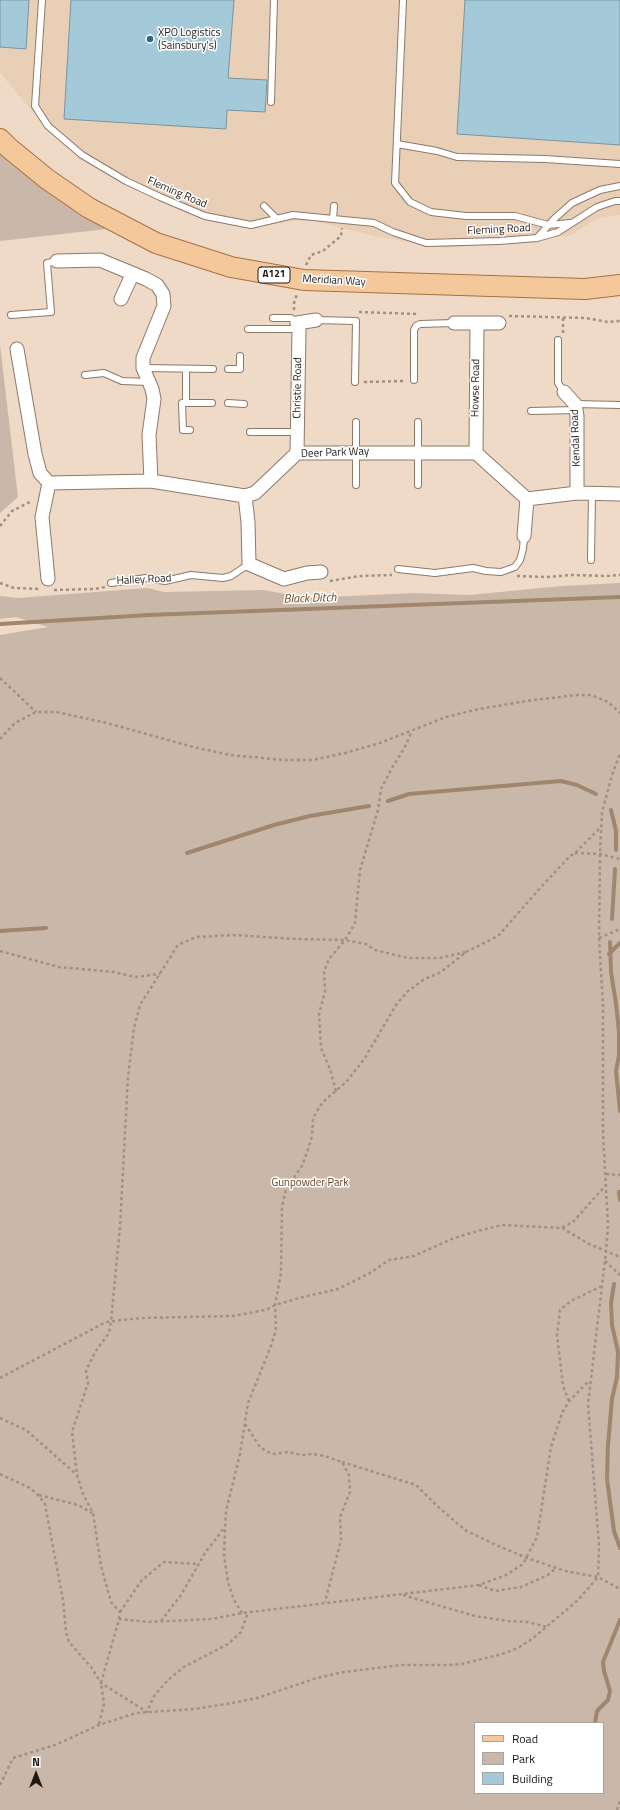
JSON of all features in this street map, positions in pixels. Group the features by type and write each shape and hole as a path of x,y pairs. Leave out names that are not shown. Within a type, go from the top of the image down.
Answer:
{"main road":[{"name":"Meridian Way","path":"0,139 47,179 89,208 156,243 231,267 304,280 585,290 620,285"},
{"name":"Meridian Way","path":"585,290 620,300"}],"street":[{"path":"57,262 100,260 157,285 163,294 164,306 146,348 143,368 154,399 149,435 150,481"},
{"path":"121,299 132,274"},
{"path":"298,326 316,320"},
{"path":"454,323 499,323"},
{"name":"Howse Road","path":"476,453 477,323"},
{"name":"Christie Road","path":"297,453 298,326"},
{"path":"17,349 35,454 40,474 49,483 150,481 245,496 248,522 249,564 284,579 298,577 307,573 321,572"},
{"name":"Kendal Road","path":"564,392 576,407 577,493"},
{"name":"Deer Park Way","path":"245,496 256,493 297,453 476,453"},
{"path":"476,453 527,499 577,493 620,494"},
{"path":"48,580 43,527 44,502 49,483"},
{"path":"524,536 527,499"}],"lane":[{"name":"Fleming Road","path":"42,0 35,106 48,126 82,155 126,181 205,216 251,225 293,215 374,223 392,232 426,243 499,241 537,238 558,232 597,206 620,201"},
{"path":"271,102 274,0"},
{"path":"403,0 395,184 410,202 431,212 466,216 515,216 548,225 572,222"},
{"path":"397,144 437,151 457,157 545,159 620,164"},
{"name":"Fleming Road","path":"537,238 548,225 572,203 600,190 620,186"},
{"path":"264,206 277,219"},
{"path":"333,219 334,206"},
{"path":"11,315 51,312 47,263 57,262"},
{"path":"273,318 291,318 298,326"},
{"path":"316,320 356,321 355,382"},
{"path":"414,380 414,330 416,326 420,324 454,323"},
{"path":"248,329 298,326"},
{"name":"Kendal Road","path":"558,340 558,383 564,392"},
{"path":"228,369 240,369 240,356"},
{"path":"143,368 186,370 213,369"},
{"path":"186,370 186,403"},
{"path":"85,375 104,373 122,381 149,382"},
{"path":"190,430 182,430 182,403 212,403"},
{"path":"228,403 244,404"},
{"path":"531,411 620,405"},
{"path":"356,422 356,485"},
{"path":"418,422 418,485"},
{"path":"250,432 298,432"},
{"path":"592,494 592,560"},
{"path":"398,569 435,573 473,568 501,572 515,567 520,560 524,536"},
{"name":"Halley Road","path":"111,582 146,578 165,581 191,575 223,578 231,576 249,564"}],"path":[{"path":"313,268 305,268 311,255 323,251 341,236 344,220"},
{"path":"355,382 414,380"},
{"path":"0,526 12,511 20,506 33,501 44,502"},
{"path":"0,518 3,521"},
{"path":"0,678 36,712"},
{"path":"0,739 15,723 36,712 56,712 71,714 230,755 284,760 312,760 345,754 412,731 446,717 479,709 526,701 577,695 591,695 601,698 620,713"},
{"path":"336,1091 330,1069 320,1048 319,1014 325,992 324,971 329,959 345,940 355,923 360,870 378,810 381,789 405,747 412,731"},
{"path":"0,1785 13,1758 55,1745 98,1725 136,1713 195,1709 232,1703 257,1698 317,1678 344,1672 401,1665 448,1665 473,1662 502,1654 518,1648 548,1627 578,1600 598,1577 599,1545 588,1404 589,1381 602,1286 608,1225 599,938 600,828 612,772 620,754"},
{"path":"242,1613 234,1600 228,1582 224,1555 226,1511 245,1424 248,1403 276,1330 275,1305 281,1273 281,1223 282,1207 286,1188 302,1166 312,1136 313,1118 322,1103 347,1081 368,1054 396,1005 407,992 424,980 441,972 466,952 498,936 570,856 575,853 600,828"},
{"path":"575,853 600,854 620,859"},
{"path":"599,938 620,929"},
{"path":"120,1612 111,1602 101,1566 93,1513 83,1494 77,1475 72,1432 88,1383 86,1371 95,1352 109,1333 111,1321 120,1227 128,1077 134,1028 140,1005 178,945 196,937 233,935 345,940 366,944 375,950 408,958 440,958 466,952"},
{"path":"0,951 59,967 114,972 135,977 160,974"},
{"path":"606,1174 620,1175"},
{"path":"0,1378 70,1340 77,1338 98,1325 111,1321 140,1318 232,1316 266,1310 275,1305 338,1289 370,1273 389,1260 414,1256 454,1238 478,1231 502,1226 562,1228 574,1222 606,1185"},
{"path":"562,1228 589,1244 620,1257"},
{"path":"605,1261 620,1275"},
{"path":"569,1400 563,1386 557,1335 560,1310 571,1302 602,1286"},
{"path":"119,1620 142,1622 212,1619 248,1612 479,1585 506,1575 523,1564 537,1537 551,1447 562,1413 569,1400 589,1381"},
{"path":"0,1418 26,1430 77,1475"},
{"path":"245,1424 260,1447 268,1452 275,1454 288,1452 302,1455 312,1454 416,1485 436,1506 465,1530 527,1558 556,1568 587,1576 598,1577 620,1589"},
{"path":"325,1603 340,1540 340,1517 350,1492 349,1475 342,1462"},
{"path":"0,1474 30,1488 38,1495 44,1504 49,1519 63,1600 66,1632 69,1642 91,1668 101,1683 147,1712"},
{"path":"38,1495 78,1505 93,1513"},
{"path":"161,1621 181,1595 205,1553 225,1528"},
{"path":"98,1725 104,1704 101,1683 120,1612 142,1580 164,1562 199,1564"},
{"path":"479,1585 495,1591 521,1587 548,1575 556,1568"},
{"path":"402,1595 475,1616 527,1622 548,1627"},
{"path":"147,1712 154,1696 168,1680 184,1668 217,1651 233,1640 241,1632 248,1612"},
{"path":"617,1810 620,1801"}],"shaded area":[{"path":"0,0 620,0 620,215 598,218 570,236 446,248 378,237 314,221 293,221 253,227 187,213 157,200 96,166 49,131 0,73"}],"green space":[{"path":"0,147 48,190 107,229 0,241"},
{"path":"0,345 18,497 0,513"},
{"name":"Gunpowder Park","path":"620,583 620,1810 0,1810 0,635 48,627 16,617 0,619 0,596 18,598 147,588 164,592 263,590 309,598 413,593 469,595 562,586"}],"building":[{"path":"0,0 29,0 26,49 0,47"},
{"name":"XPO Logistics (Sainsbury's)","path":"71,0 234,0 228,78 267,80 265,112 227,110 226,129 64,119"},
{"path":"465,0 620,0 620,145 457,134"}],"waterway":[{"name":"Black Ditch","path":"0,624 149,615 620,597"},
{"path":"388,801 409,794 561,781 577,785 596,794"},
{"path":"187,853 274,825 310,816 369,806"},
{"path":"611,810 616,831 616,850"},
{"path":"612,919 615,869"},
{"path":"0,931 46,928"},
{"path":"610,942 611,972 619,1032 619,1055 616,1071 620,1111"},
{"path":"609,954 620,943"},
{"path":"619,1192 620,1200"},
{"path":"614,1284 611,1303 612,1325 618,1352 617,1377 612,1399 608,1445 607,1479 614,1531 620,1548"},
{"path":"595,1722 597,1711 608,1700 610,1691 603,1662 620,1620"}],"place":[{"name":"XPO Logistics (Sainsbury's)","path":"150,39"}]}
